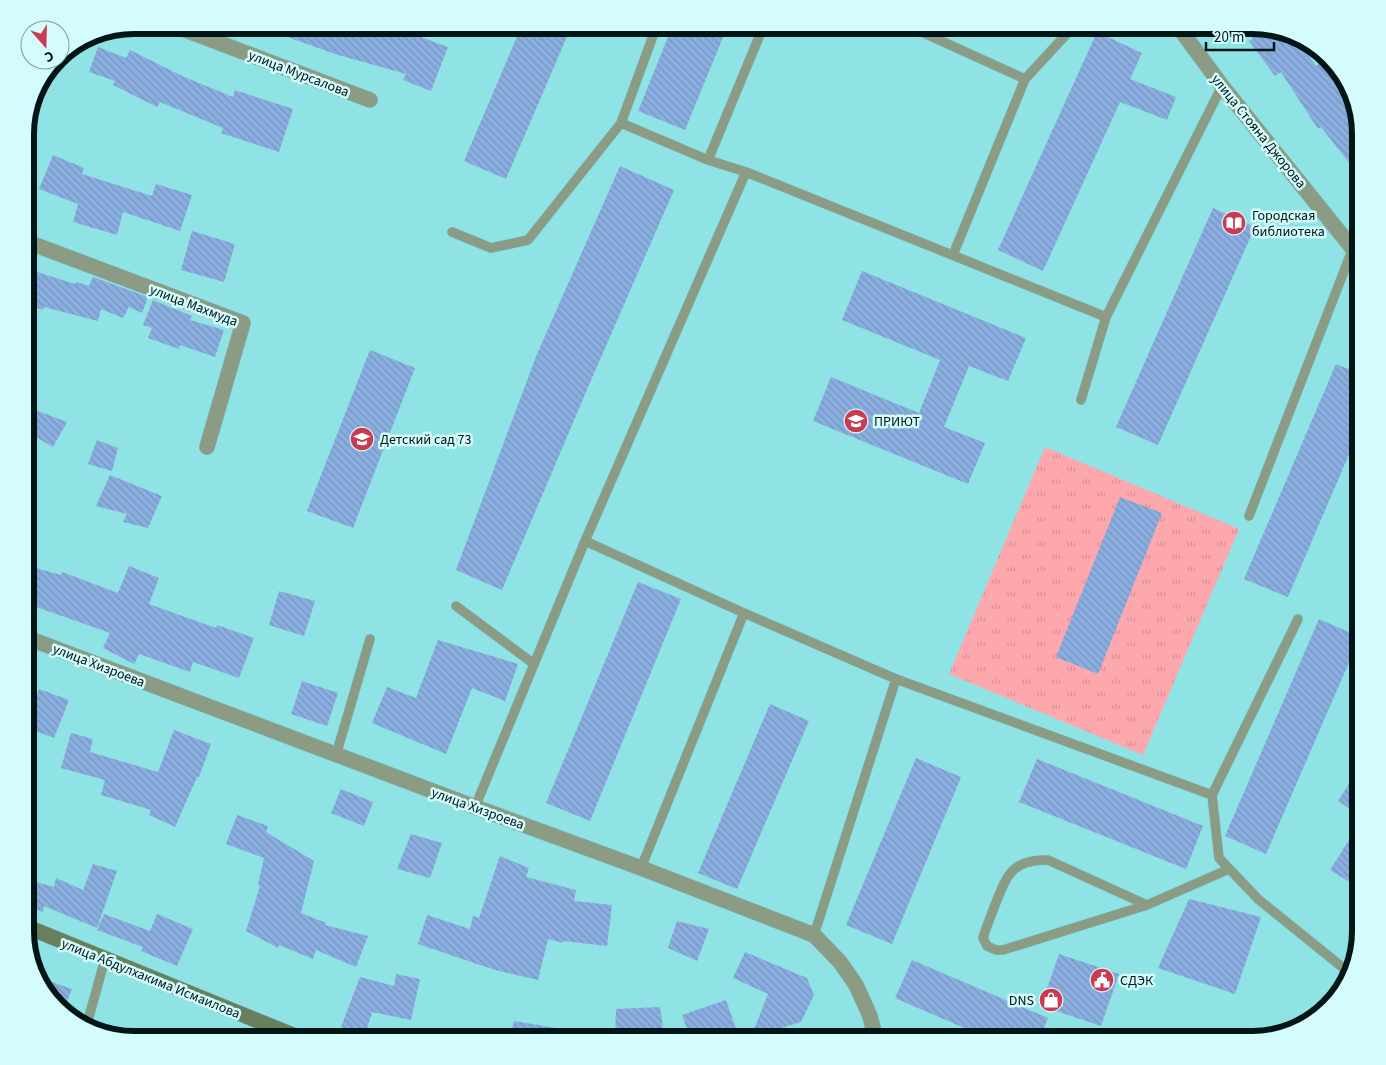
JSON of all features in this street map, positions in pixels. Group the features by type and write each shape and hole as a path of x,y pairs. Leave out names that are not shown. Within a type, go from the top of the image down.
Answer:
{"main road":[{"name":"улица Абдулхакима Исмаилова","path":"34,930 283,1031"}],"street":[{"name":"улица Мурсалова","path":"196,34 370,100"},
{"name":"улица Стояна Джорова","path":"1184,34 1222,86 1352,248"},
{"name":"улица Махмуда","path":"34,245 243,323 208,447"},
{"name":"улица Хизроева","path":"34,640 641,868 814,935 840,962 856,985 870,1016 874,1031"}],"lane":[{"path":"452,232 491,248 528,240 620,123 653,34"},
{"path":"708,160 760,34"},
{"path":"926,34 1025,79"},
{"path":"953,256 1025,79 1067,34"},
{"path":"1082,400 1106,317 1222,86"},
{"path":"620,123 708,160 746,172 1106,317"},
{"path":"475,807 585,541 746,172"},
{"path":"1249,516 1352,266"},
{"path":"585,541 896,679 1212,795"},
{"path":"456,606 534,664"},
{"path":"641,868 744,613"},
{"path":"1298,619 1212,795 1219,858 1258,899 1345,969"},
{"path":"336,755 370,638"},
{"path":"814,935 896,679"},
{"path":"1147,905 1048,860 1034,860 1021,864 1012,871 1004,882 983,938 987,946 996,950 1003,950 1147,905 1229,869"},
{"path":"88,1020 105,959"}],"green space":[{"path":"1045,447 1239,529 1143,755 949,674"}],"building":[{"path":"279,34 413,34 448,47 431,91 403,80 406,74 335,54"},
{"path":"518,34 568,34 506,179 464,161"},
{"path":"669,34 724,34 685,130 638,111"},
{"path":"1096,34 1101,34 1142,53 1130,79 1176,97 1167,120 1120,102 1043,271 998,250"},
{"path":"1250,34 1278,37 1291,41 1302,47 1316,66 1322,62 1331,71 1343,90 1349,108 1352,134 1352,167 1321,127 1318,129 1281,72 1275,76 1249,41 1253,39"},
{"path":"98,47 126,58 130,50 182,76 233,97 235,90 293,109 279,152 221,133 223,128 160,102 157,107 113,85 115,81 89,72"},
{"path":"53,155 84,168 82,174 152,196 156,184 192,195 180,231 123,212 117,235 73,222 78,204 39,189"},
{"path":"620,166 674,190 502,590 456,570 537,354"},
{"path":"1213,208 1255,227 1158,445 1116,427"},
{"path":"192,231 235,244 224,282 181,270"},
{"path":"34,271 75,284 76,282 89,286 93,277 148,297 142,313 129,307 123,318 101,309 98,321 44,307 43,310 34,307"},
{"path":"862,271 1026,338 1008,381 969,366 944,427 985,443 968,484 813,421 831,377 919,413 940,360 842,320"},
{"path":"153,300 192,316 190,320 224,330 215,357 180,345 179,349 148,338 152,328 143,325"},
{"path":"370,350 415,368 353,528 307,511"},
{"path":"1336,364 1352,370 1352,447 1288,597 1244,579"},
{"path":"35,410 67,422 53,447 34,436"},
{"path":"97,440 118,448 112,471 88,464"},
{"path":"110,475 162,496 148,528 123,522 127,514 96,506"},
{"path":"1120,497 1162,513 1098,674 1056,657"},
{"path":"129,566 159,578 149,604 216,628 217,625 254,638 239,678 193,662 190,672 139,654 134,664 103,648 110,633 34,606 34,568 61,575 62,572 118,593"},
{"path":"638,582 681,599 590,821 546,803"},
{"path":"279,591 315,601 304,636 269,625"},
{"path":"1319,619 1352,633 1352,655 1266,854 1225,836"},
{"path":"438,640 518,664 505,701 472,688 446,754 372,723 387,687 416,698"},
{"path":"302,681 338,693 327,726 291,714"},
{"path":"39,689 69,700 54,738 34,730 34,703"},
{"path":"770,704 809,721 737,889 698,873"},
{"path":"174,730 211,744 199,777 197,777 175,827 149,815 151,810 101,795 105,780 61,768 71,733 93,739 90,752 158,772"},
{"path":"916,758 961,777 892,944 846,925"},
{"path":"1037,759 1203,826 1186,869 1019,802"},
{"path":"1352,779 1352,810 1338,801"},
{"path":"341,789 373,802 364,826 331,813"},
{"path":"237,815 268,826 266,832 314,861 301,913 326,923 325,925 368,936 356,967 316,950 313,959 279,945 278,948 246,931 260,886 258,885 264,858 226,844"},
{"path":"411,834 442,843 430,878 397,869"},
{"path":"1352,835 1352,883 1330,870"},
{"path":"500,856 529,868 526,877 576,890 574,901 612,905 607,946 563,941 563,943 548,939 538,980 495,970 418,944 427,915 470,929 473,916 479,918"},
{"path":"93,864 117,871 97,928 44,906 43,912 34,908 34,881 54,887 56,878 83,890"},
{"path":"1189,899 1261,917 1235,994 1158,968"},
{"path":"104,914 150,931 157,914 193,929 177,966 141,951 143,947 97,930"},
{"path":"677,921 709,929 697,961 668,948"},
{"path":"745,952 807,978 814,995 801,1022 771,1031 753,1031 768,994 733,978"},
{"path":"1059,954 1119,974 1101,1026 1041,1006"},
{"path":"912,960 1048,1018 1043,1031 971,1031 895,998"},
{"path":"396,974 420,979 411,1020 372,1012 366,1031 349,1031 341,1027 360,977 394,986"},
{"path":"46,980 72,989 66,1005"},
{"path":"726,1000 737,1031 688,1031 682,1015"},
{"path":"660,1007 663,1027 654,1031 615,1031 616,1009"},
{"path":"514,1021 568,1030 568,1031 511,1031"}],"place":[{"name":"Городская библиотека","path":"1234,223"},
{"name":"ПРИЮТ","path":"856,421"},
{"name":"Детский сад 73","path":"362,439"},
{"name":"СДЭК","path":"1102,980"},
{"name":"DNS","path":"1051,1000"}]}
